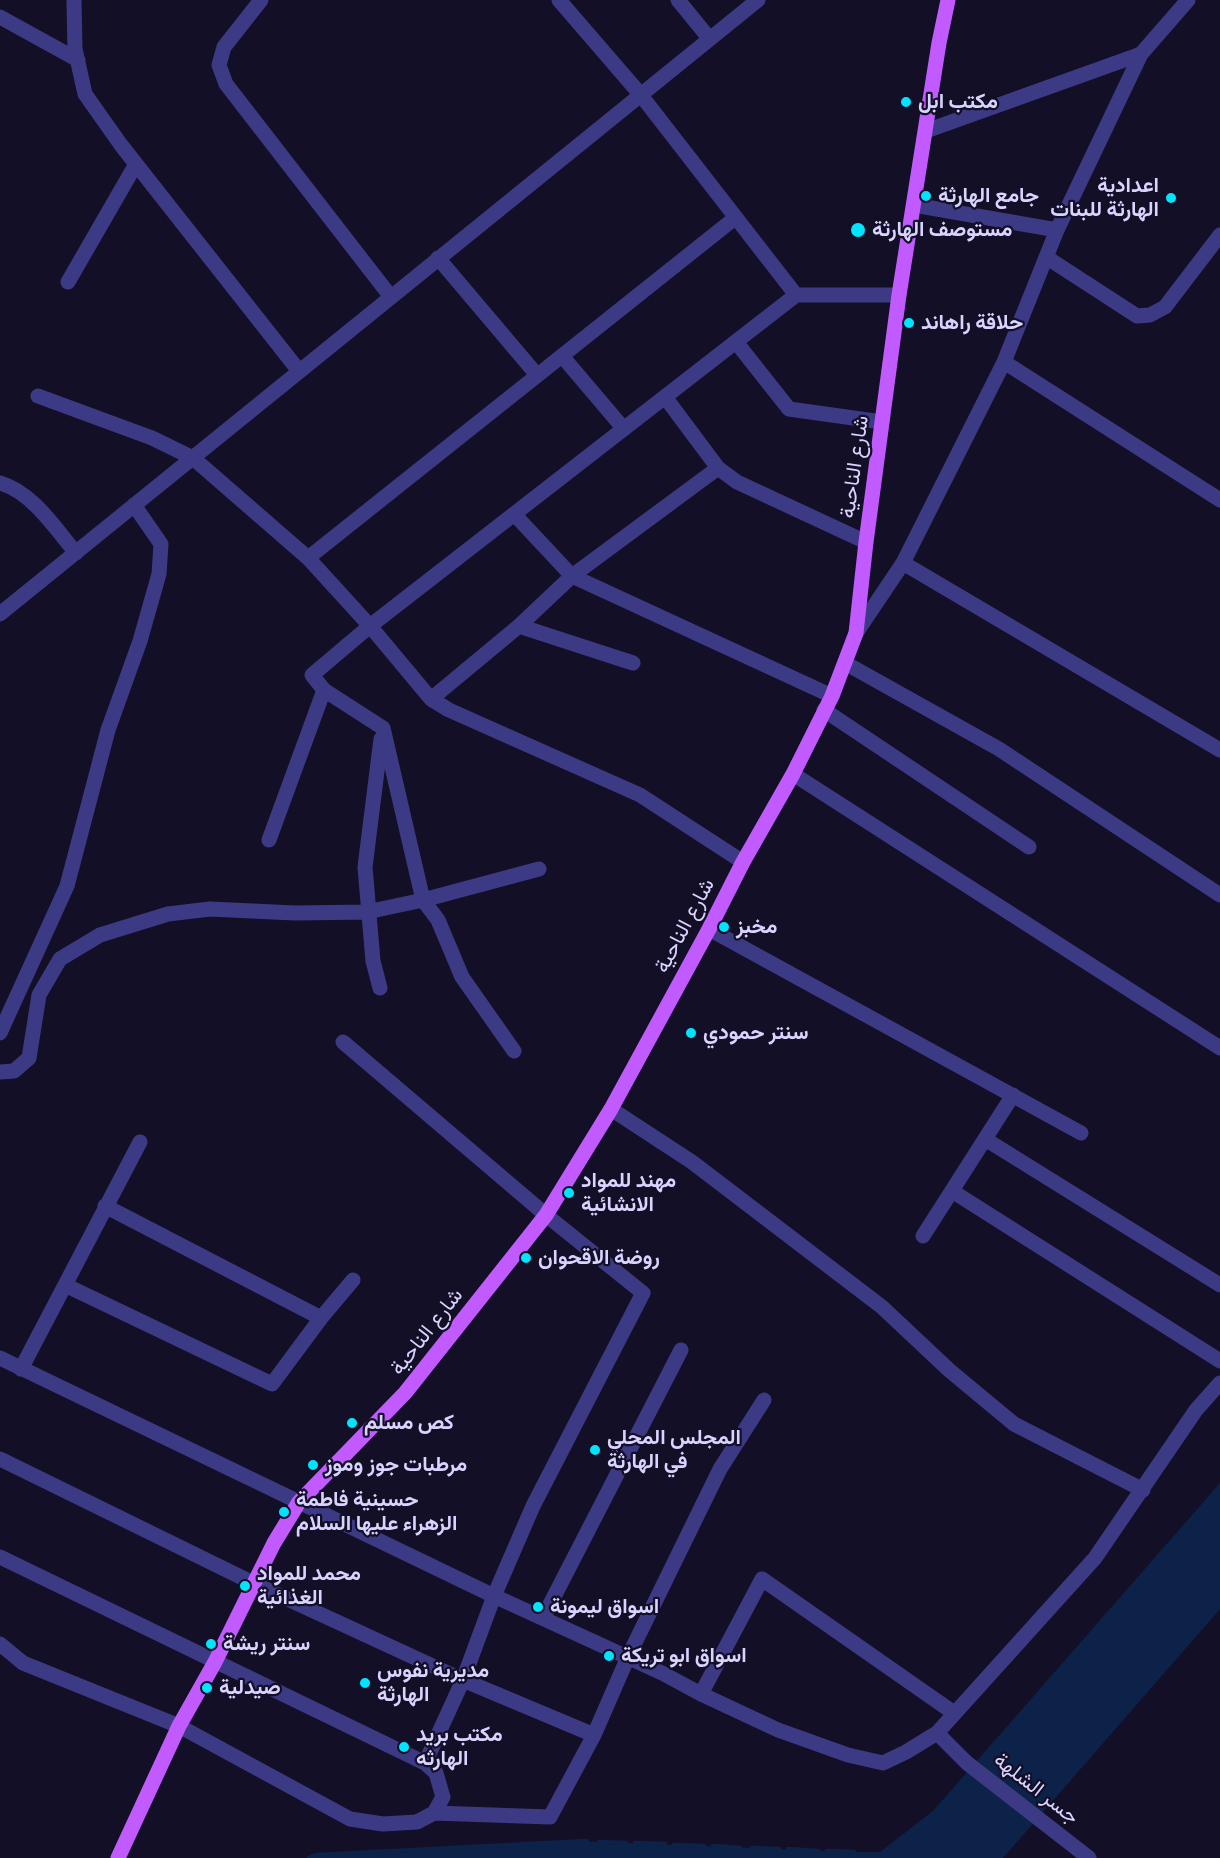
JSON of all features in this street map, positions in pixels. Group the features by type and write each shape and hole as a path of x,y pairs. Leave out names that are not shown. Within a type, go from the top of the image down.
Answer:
{"main road":[{"name":"شارع الناحية","path":"118,1858 179,1726 299,1502 405,1393 546,1215 611,1109 743,862 793,774 832,696 856,633 899,295 939,43 948,0"}],"street":[{"path":"74,0 75,49 85,94 136,164 300,371"},
{"path":"261,0 224,47 219,65 226,84 391,297"},
{"path":"559,0 640,94 796,295"},
{"path":"678,0 709,38"},
{"path":"0,614 758,0"},
{"path":"856,633 903,563 1004,362 1057,230 1141,54 1188,0"},
{"path":"0,17 78,60"},
{"path":"926,132 1141,54"},
{"path":"68,282 136,164"},
{"path":"914,205 1057,230"},
{"path":"308,558 735,218"},
{"path":"1046,256 1137,316 1150,315 1165,307 1220,235"},
{"path":"438,258 537,375"},
{"path":"514,1051 462,977 438,920 423,900 382,728 324,690 312,675 370,626 796,295 899,295"},
{"path":"736,342 789,409 882,422"},
{"path":"562,356 624,429"},
{"path":"1004,362 1220,500"},
{"path":"38,396 152,438 193,458 308,558 370,626 431,699 449,710 640,795 743,862"},
{"path":"665,398 718,468 737,482 866,542"},
{"path":"431,699 519,626 572,576 718,468"},
{"path":"0,483 10,486 37,507 76,553"},
{"path":"0,1033 67,886 108,730 140,640 159,574 161,544 134,505"},
{"path":"514,514 572,576 832,696"},
{"path":"903,563 1220,750"},
{"path":"519,626 633,663"},
{"path":"845,663 999,749 1220,895"},
{"path":"269,840 324,690"},
{"path":"824,710 1029,847"},
{"path":"380,988 373,961 367,912 365,867 382,728"},
{"path":"793,774 1220,1048"},
{"path":"0,1072 14,1071 29,1058 39,995 60,959 100,935 168,914 210,909 295,913 367,912 423,900 539,868"},
{"path":"709,928 1081,1132"},
{"path":"344,1042 546,1215 643,1293 533,1506 494,1596 463,1680 425,1763"},
{"path":"923,1236 1013,1095"},
{"path":"611,1109 692,1162 882,1307 949,1370 1014,1424 1143,1490"},
{"path":"985,1139 1220,1285"},
{"path":"21,1369 140,1142"},
{"path":"952,1191 1220,1361"},
{"path":"105,1206 321,1318"},
{"path":"65,1285 272,1384 321,1318 353,1280"},
{"path":"543,1618 681,1350"},
{"path":"0,1358 778,1730 848,1755 883,1763 937,1733 1095,1558 1196,1410 1220,1383"},
{"path":"0,1644 24,1664 179,1726 350,1819 383,1824 417,1822 434,1813 550,1817 594,1735 628,1657 720,1469 764,1400"},
{"path":"0,1459 254,1583 463,1680 594,1735"},
{"path":"0,1557 425,1763 436,1773 443,1797 434,1813"},
{"path":"701,1694 762,1579 954,1713"},
{"name":"جسر الشلهة","path":"937,1733 967,1762 1083,1854"}],"water":[{"path":"1220,1483 1220,1609 1003,1858 309,1858 317,1855 574,1841 880,1852 933,1811"}],"waterway":[{"path":"309,1858 317,1855 587,1841"},
{"path":"599,1842 626,1843"},
{"path":"635,1843 665,1844"},
{"path":"674,1845 704,1846"},
{"path":"713,1846 740,1848"},
{"path":"752,1848 779,1849"},
{"path":"788,1849 818,1851"},
{"path":"827,1851 854,1852 857,1858"}],"place":[{"name":"مكتب ابل","path":"906,102"},
{"name":"جامع الهارثة","path":"926,196"},
{"name":"اعدادية الهارثة للبنات","path":"1171,198"},
{"name":"مستوصف الهارثة","path":"858,230"},
{"name":"حلاقة راهاند","path":"909,323"},
{"name":"مخبز","path":"724,927"},
{"name":"سنتر حمودي","path":"691,1033"},
{"name":"مهند للمواد الانشائية","path":"569,1193"},
{"name":"روضة الاقحوان","path":"526,1258"},
{"name":"كص مسلم","path":"352,1423"},
{"name":"المجلس المحلي في الهارثة","path":"595,1450"},
{"name":"مرطبات جوز وموز","path":"313,1465"},
{"name":"حسينية فاطمة الزهراء عليها السلام","path":"284,1512"},
{"name":"محمد للمواد الغذائية","path":"245,1586"},
{"name":"اسواق ليمونة","path":"538,1607"},
{"name":"سنتر ريشة","path":"211,1644"},
{"name":"اسواق ابو تريكة","path":"609,1656"},
{"name":"مديرية نفوس الهارثة","path":"365,1683"},
{"name":"صيدلية","path":"207,1688"},
{"name":"مكتب بريد الهارثه","path":"404,1747"}]}
